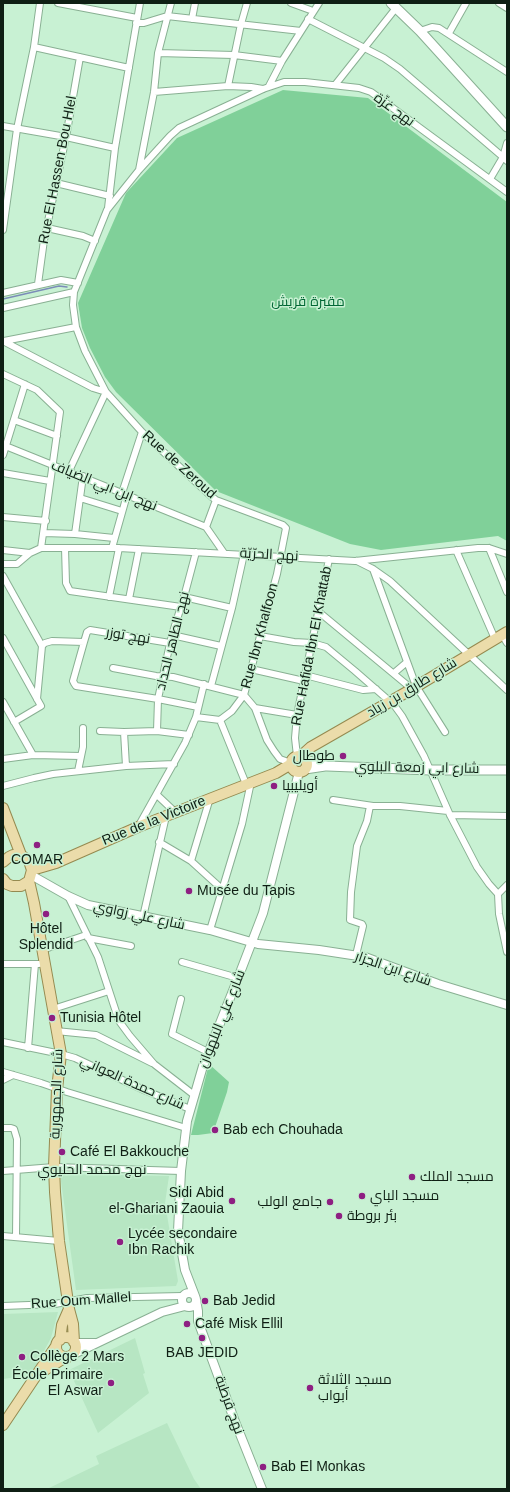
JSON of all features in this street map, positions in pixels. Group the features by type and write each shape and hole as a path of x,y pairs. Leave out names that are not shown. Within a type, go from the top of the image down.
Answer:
{"main road":[{"path":"393,5 420,31 507,127"},
{"name":"شارع طارق بن زياد","path":"299,763 306,751 470,654 503,637"},
{"name":"شارع ابي زمعة البلوي","path":"299,763 327,766 430,770 507,770"},
{"name":"Rue de la Victoire","path":"3,880 7,884 21,886 31,875 56,863 138,827 299,763"},
{"path":"3,808 21,855 29,861 31,875"},
{"path":"3,823 10,842 6,859"},
{"path":"6,859 13,855 21,855"},
{"name":"شارع الجمهورية","path":"31,875 42,950 39,964 52,1009 61,1054 57,1089 54,1167 55,1192 59,1241 68,1304 73,1324 74,1342"},
{"path":"68,1304 58,1343 58,1354 69,1356"},
{"path":"3,1425 58,1343 69,1338 74,1342 75,1351 38,1374"}],"street":[{"path":"3,230 17,128 34,47 40,3"},
{"path":"58,3 95,10 144,23 167,16 301,31"},
{"path":"95,10 96,3"},
{"path":"106,392 85,351 76,327 73,305 74,292 107,210 115,148 140,3"},
{"path":"139,170 154,92 158,53 170,3"},
{"path":"192,19 195,3"},
{"path":"228,86 247,3"},
{"path":"291,3 313,11"},
{"path":"269,86 282,61 319,3"},
{"path":"449,33 466,3"},
{"path":"499,3 507,8"},
{"path":"335,85 364,48 393,5"},
{"path":"308,19 384,58 400,69 505,159"},
{"path":"420,31 432,26 439,28 449,33 507,72"},
{"path":"34,47 129,68"},
{"path":"158,53 234,55 282,61"},
{"name":"Rue El Hassen Bou Hlel","path":"38,284 47,228 66,137 80,57"},
{"name":"نهج غزّة","path":"107,210 139,170 179,128 269,86 284,82 296,81 359,88 371,92 507,192"},
{"path":"154,92 228,86 263,89"},
{"path":"3,126 66,137 115,148"},
{"path":"490,179 505,159 507,143"},
{"path":"56,183 110,196"},
{"path":"47,228 83,236 95,241"},
{"path":"3,293 61,280 78,283"},
{"path":"3,308 74,292"},
{"path":"4,341 76,327"},
{"path":"4,341 93,388 106,392"},
{"path":"3,374 37,390 58,409 60,418 41,548"},
{"path":"3,455 25,384"},
{"path":"69,471 106,392"},
{"name":"Rue de Zeroud","path":"106,392 142,432 200,487 216,500 283,525 285,530"},
{"path":"14,420 57,436"},
{"path":"112,548 142,432"},
{"name":"نهج ابن ابي الضياف","path":"5,445 206,527"},
{"path":"3,473 50,481"},
{"path":"75,534 83,476"},
{"path":"80,498 122,511"},
{"path":"216,500 206,527 224,553"},
{"path":"3,517 46,521"},
{"name":"Rue Ibn Khalfoon","path":"244,695 277,574 285,530"},
{"path":"44,533 75,534 114,538"},
{"name":"نهج الحرّيّة","path":"3,564 17,564 30,553 41,548 119,548 355,561 489,548 507,554"},
{"path":"65,548 66,583 69,590 74,592 182,607"},
{"path":"109,597 119,548"},
{"path":"489,548 507,592"},
{"path":"129,599 139,549"},
{"path":"3,550 30,553"},
{"path":"456,550 503,637"},
{"name":"نهج الطاهر الحداد","path":"157,731 158,698 172,635 182,607 196,552"},
{"path":"211,686 232,608 244,554"},
{"name":"Rue Hafida Ibn El Khattab","path":"299,763 295,738 297,715 329,559"},
{"path":"355,561 373,569 409,597 507,690"},
{"path":"373,569 407,662 414,688"},
{"path":"3,576 42,646 37,698"},
{"path":"184,597 232,608"},
{"path":"319,612 414,688 444,732"},
{"name":"نهج توزر","path":"84,642 87,632 92,630 170,643"},
{"path":"172,635 221,646"},
{"path":"260,636 322,645 390,701 402,716 477,867 498,894 499,914 507,952"},
{"path":"3,639 40,705 39,708 14,722"},
{"path":"42,646 45,643 52,641 84,642 73,681 74,684 158,698 198,707"},
{"path":"394,673 407,662"},
{"path":"113,668 173,677 244,695 255,708 271,747 280,759 299,763"},
{"path":"251,669 363,690 376,689"},
{"path":"138,827 189,735 196,718 204,684"},
{"path":"196,718 220,720 232,711 244,695"},
{"path":"3,702 32,755"},
{"path":"255,708 297,715"},
{"path":"210,930 242,824 249,783 220,720"},
{"path":"78,771 81,756 83,728"},
{"path":"100,731 157,731 189,735"},
{"path":"124,732 126,766"},
{"path":"3,759 32,755 81,756"},
{"name":"شارع علي البلهوان","path":"185,1270 178,1230 181,1171 186,1128 190,1109 208,1052 252,942 268,895 299,763"},
{"path":"3,786 34,778 78,771 126,766 174,764"},
{"path":"143,916 159,842 170,814 157,794"},
{"path":"191,861 210,798"},
{"path":"333,800 370,806 400,806 449,813 507,816"},
{"path":"356,955 363,926 362,924 350,920 351,892 357,846 367,821 370,806"},
{"path":"159,842 191,861 223,890"},
{"name":"شارع علي زواوي","path":"31,875 68,896 88,905 210,930 252,942"},
{"path":"498,894 507,885"},
{"path":"498,894 507,894"},
{"path":"68,896 100,962 119,1022 154,1064 194,1095"},
{"path":"42,950 87,936 131,946"},
{"name":"شارع ابن الجزار","path":"252,942 263,945 356,955 379,961 438,984 507,1005"},
{"path":"182,962 238,978"},
{"path":"3,964 39,964 28,1048"},
{"path":"52,1009 109,991"},
{"path":"181,998 172,1034 208,1052"},
{"path":"56,1031 96,1035 154,1064"},
{"name":"شارع حمدة العواني","path":"3,1042 75,1058 144,1090 190,1109"},
{"path":"3,1072 186,1128"},
{"path":"3,1080 14,1075"},
{"path":"3,1128 14,1129 16,1134 16,1237"},
{"name":"نهج محمد الحليوي","path":"3,1171 54,1167 181,1171"},
{"path":"3,1236 59,1241"},
{"path":"185,1270 196,1298 198,1321"},
{"path":"185,1270 184,1301 198,1321"},
{"path":"69,1356 184,1301 188,1293 196,1298"},
{"name":"Rue Oum Mallel","path":"3,1306 68,1304 87,1298 184,1301"},
{"path":"184,1301 189,1308 194,1305 196,1298"},
{"name":"نهج قرطبة","path":"198,1321 234,1419 262,1489"},
{"path":"74,1342 98,1342"}],"shaded area":[{"name":"Lycée secondaire Ibn Rachik","path":"60,1174 169,1176 165,1203 178,1281 176,1286 76,1290"},
{"name":"Collège 2 Mars","path":"58,1312 51,1338 31,1375 3,1379 3,1314"},
{"name":"École Primaire El Aswar","path":"135,1338 149,1393 98,1433 69,1370"},
{"path":"167,1423 194,1479 201,1489 47,1489 99,1464 96,1456"}],"green space":[{"name":"مقبرة قريش","path":"283,90 368,98 507,202 507,541 498,536 381,550 350,544 216,491 116,392 105,377 90,348 82,328 78,303 126,193 177,138"},
{"path":"209,1064 229,1082 227,1092 213,1133 191,1135"}],"waterway":[{"path":"3,299 59,286 67,287"}],"place":[{"name":"طوطال","path":"343,756"},
{"name":"أويليبيا","path":"274,786"},
{"name":"COMAR","path":"37,845"},
{"name":"Musée du Tapis","path":"189,891"},
{"name":"Hôtel Splendid","path":"46,914"},
{"name":"Tunisia Hôtel","path":"52,1018"},
{"name":"Bab ech Chouhada","path":"215,1130"},
{"name":"Café El Bakkouche","path":"62,1152"},
{"name":"مسجد الملك","path":"412,1177"},
{"name":"مسجد الباي","path":"362,1196"},
{"name":"Sidi Abid el-Ghariani Zaouia","path":"232,1201"},
{"name":"جامع الولب","path":"330,1202"},
{"name":"بئر بروطة","path":"339,1216"},
{"name":"Lycée secondaire Ibn Rachik","path":"120,1242"},
{"name":"Bab Jedid","path":"205,1301"},
{"name":"Café Misk Ellil","path":"187,1324"},
{"name":"BAB JEDID","path":"202,1338"},
{"name":"Collège 2 Mars","path":"22,1357"},
{"name":"École Primaire El Aswar","path":"111,1383"},
{"name":"مسجد الثلاثة أبواب","path":"310,1388"},
{"name":"Bab El Monkas","path":"263,1467"}]}
